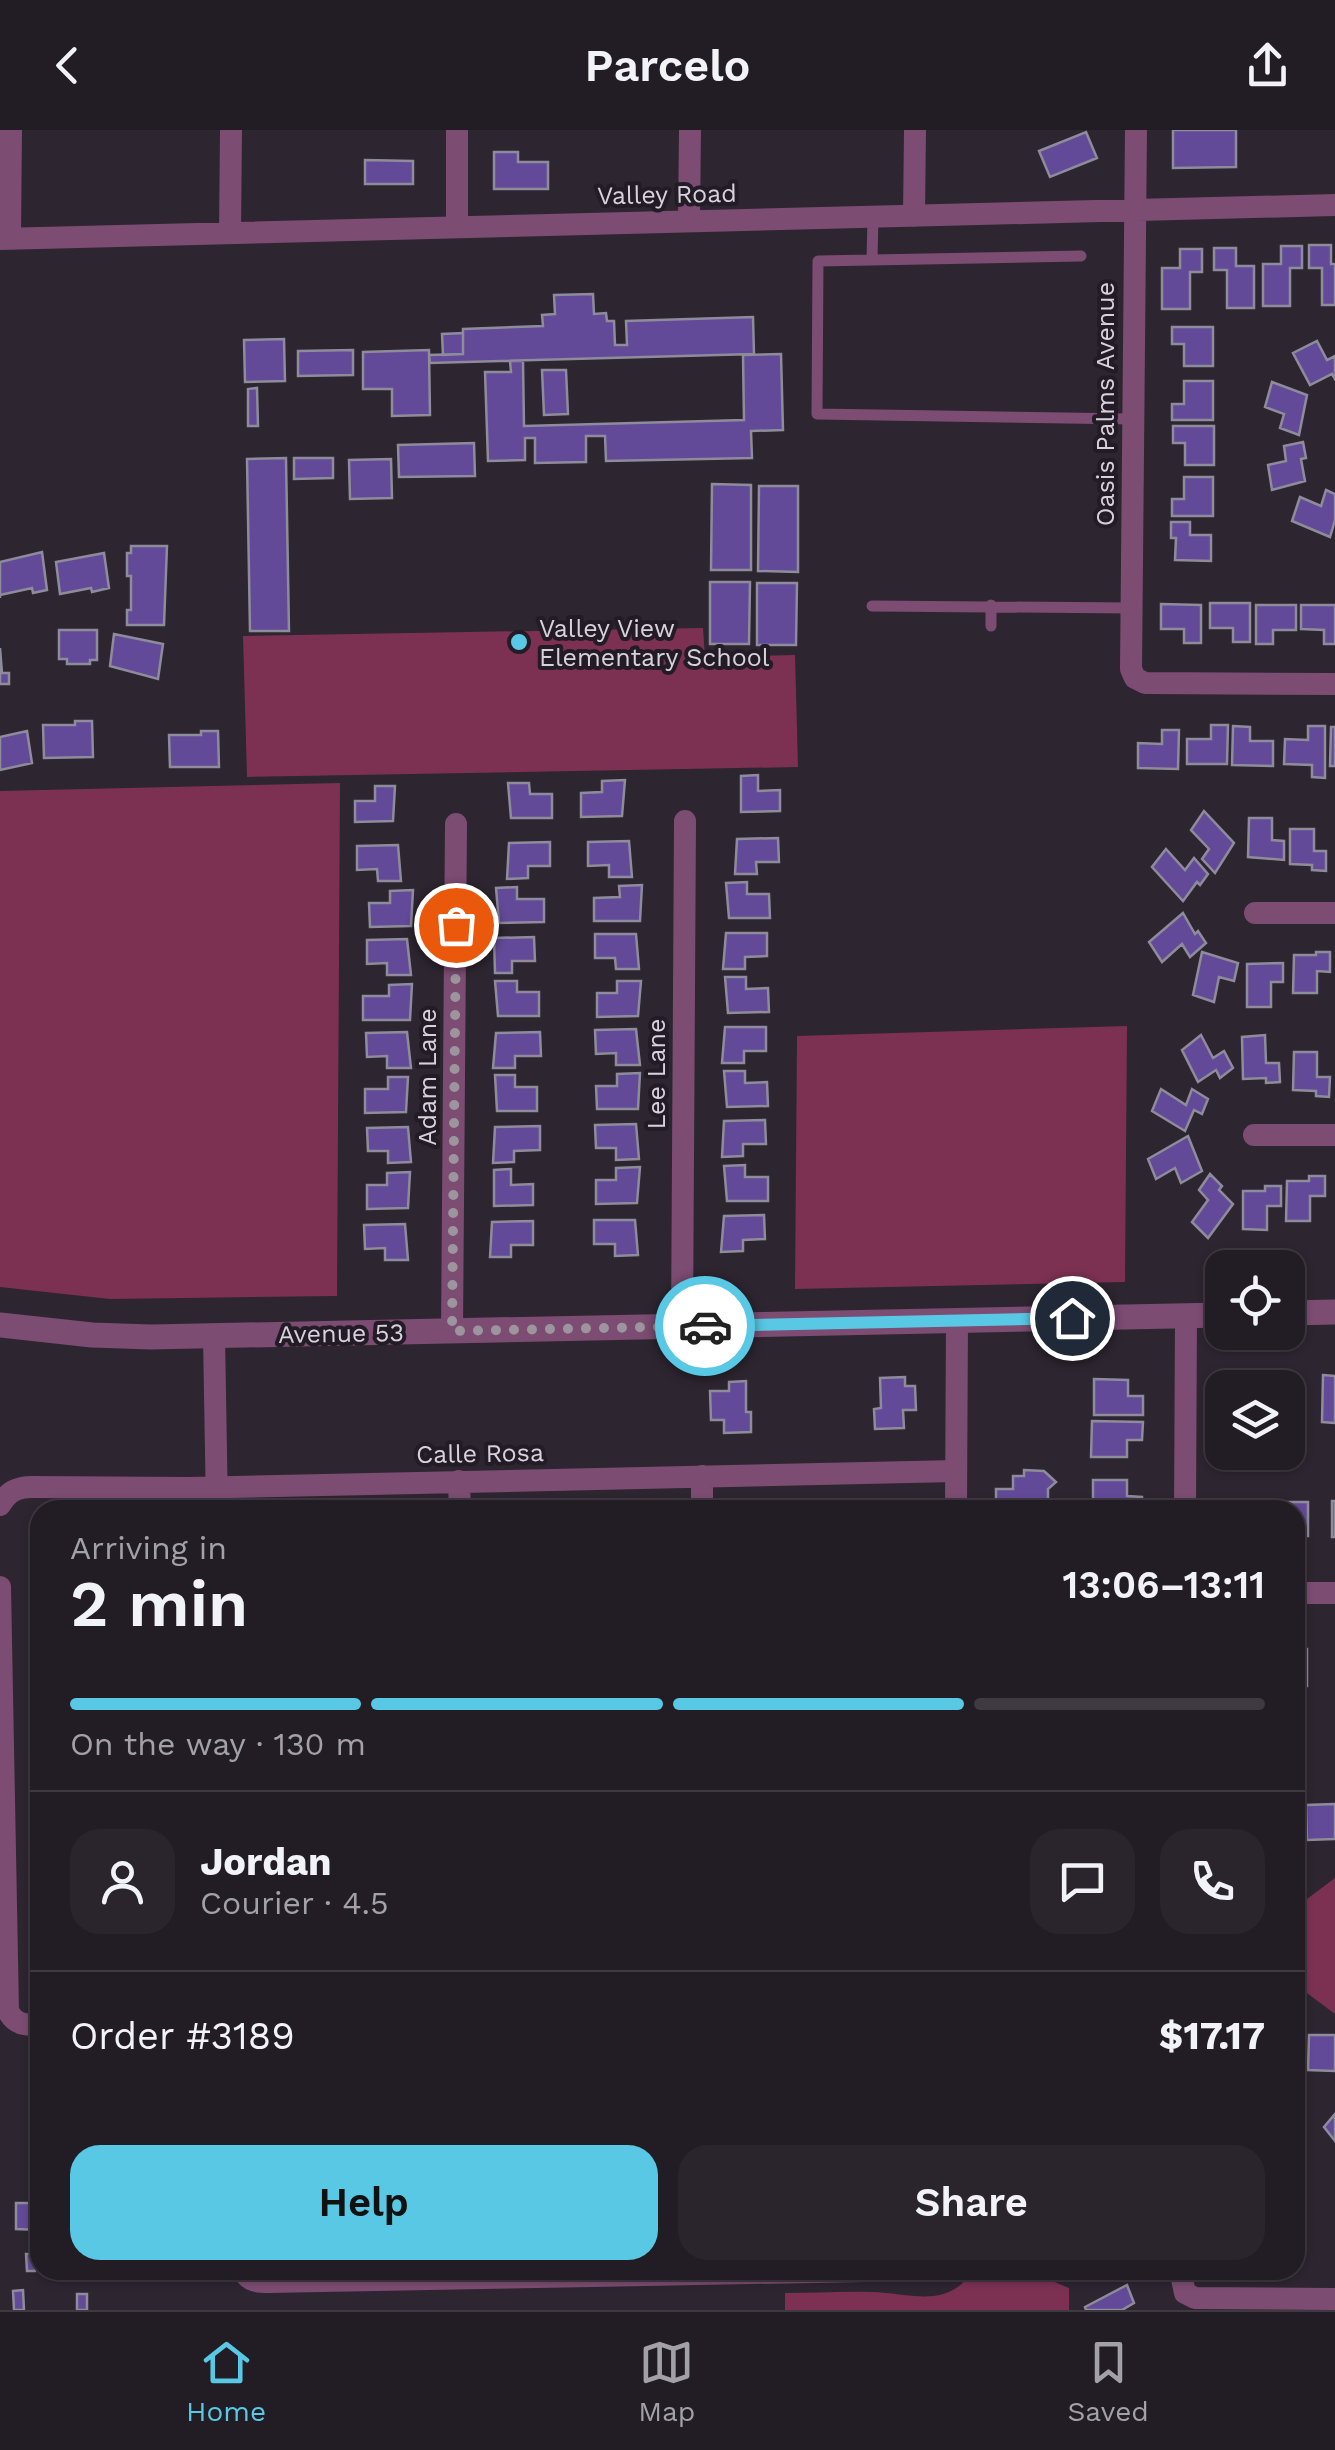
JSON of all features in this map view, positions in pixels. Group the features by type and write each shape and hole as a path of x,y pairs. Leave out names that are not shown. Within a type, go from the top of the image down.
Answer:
{"street":[{"path":"5,239 11,130"},
{"path":"230,233 231,130"},
{"path":"457,227 458,130"},
{"path":"689,221 690,130"},
{"path":"914,130 914,216"},
{"name":"Oasis Palms Avenue","path":"1136,130 1131,669 1135,678 1144,682 1335,684"},
{"name":"Valley Road","path":"5,239 1335,205"},
{"name":"Lee Lane","path":"682,1327 685,820"},
{"name":"Adam Lane","path":"452,1331 456,824"},
{"path":"1255,913 1335,913"},
{"path":"1254,1134 1335,1135"},
{"path":"1305,1313 1335,1312"},
{"name":"Avenue 53","path":"0,1325 92,1335 214,1336 1205,1315"},
{"path":"1185,1500 1186,1316"},
{"path":"956,1500 957,1320"},
{"path":"214,1336 217,1498"},
{"name":"Calle Rosa","path":"4,1500 20,1487 217,1498 459,1480 956,1471"},
{"path":"702,1476 702,1500"},
{"path":"459,1480 460,1500"},
{"path":"0,1588 8,1997 12,2020 30,2025"},
{"path":"1305,1593 1335,1593"},
{"path":"264,2280 321,2280"},
{"path":"1183,2282 1208,2298 1335,2298"}],"lane":[{"path":"872,260 873,216"},
{"path":"1081,256 818,261 817,414 1132,419"},
{"path":"872,606 1131,608"},
{"path":"991,606 991,626"}],"shaded area":[{"path":"703,628 705,657 795,655 798,767 247,777 243,636"},
{"path":"340,783 337,1296 110,1299 0,1287 0,791"},
{"path":"1127,1026 1125,1282 795,1289 797,1036"},
{"path":"1335,1878 1335,2014 1305,1992 1305,1900"},
{"path":"1050,2280 1069,2288 1069,2310 785,2310 785,2293 928,2296 940,2295 963,2282"}],"building":[{"path":"1173,130 1236,130 1236,167 1173,168"},
{"path":"1086,132 1097,158 1050,177 1039,151"},
{"path":"494,152 518,152 518,162 548,162 548,189 494,189"},
{"path":"365,160 413,161 413,184 365,184"},
{"path":"1309,245 1331,245 1335,305 1322,305 1322,268 1309,268"},
{"path":"1281,246 1302,246 1302,268 1290,268 1290,306 1263,306 1263,264 1281,264"},
{"path":"1214,248 1236,248 1236,266 1254,266 1254,308 1227,308 1227,270 1214,270"},
{"path":"1180,249 1202,249 1202,272 1190,272 1190,309 1162,309 1162,268 1180,268"},
{"path":"593,294 594,314 606,313 607,321 614,321 615,345 627,345 626,321 753,317 754,354 430,363 429,355 463,354 463,329 543,326 542,315 555,314 554,295"},
{"path":"1172,327 1213,327 1213,366 1184,366 1184,344 1172,344"},
{"path":"463,333 463,354 443,355 442,334"},
{"path":"284,339 285,381 245,382 244,340"},
{"path":"1317,341 1327,360 1335,356 1335,379 1332,374 1310,385 1293,353"},
{"path":"353,350 353,375 298,376 298,351"},
{"path":"429,350 430,415 392,416 392,389 363,389 363,352"},
{"path":"781,354 783,430 751,431 752,458 606,461 605,436 586,436 586,462 535,463 535,438 525,438 525,460 488,461 485,372 511,372 510,361 523,361 524,426 744,420 743,355"},
{"path":"542,370 566,370 568,414 544,415"},
{"path":"1184,381 1213,381 1213,420 1172,420 1172,404 1184,404"},
{"path":"1272,382 1307,395 1299,435 1280,428 1284,414 1265,407"},
{"path":"257,388 258,426 248,426 248,389"},
{"path":"1173,426 1214,426 1214,465 1185,465 1185,443 1173,443"},
{"path":"1303,442 1305,481 1272,490 1268,465 1286,461 1284,446"},
{"path":"474,443 475,476 399,477 398,445"},
{"path":"286,458 289,631 250,631 247,459"},
{"path":"294,458 333,458 333,478 294,479"},
{"path":"391,459 392,498 350,499 349,460"},
{"path":"1184,477 1213,477 1213,516 1172,516 1172,499 1184,499"},
{"path":"712,484 751,485 751,570 711,570"},
{"path":"759,486 798,486 798,572 758,571"},
{"path":"1326,490 1335,494 1335,520 1330,537 1292,521 1300,497 1321,506"},
{"path":"1171,522 1190,522 1190,535 1211,535 1211,561 1175,560 1176,538 1171,538"},
{"path":"131,546 167,546 164,625 127,625 131,576 127,576 127,553 131,553"},
{"path":"42,552 47,590 33,593 32,588 0,595 0,562"},
{"path":"104,553 109,588 60,594 56,562"},
{"path":"710,582 750,582 749,644 710,644"},
{"path":"757,583 797,583 796,645 757,645"},
{"path":"1210,603 1250,603 1250,642 1233,642 1233,628 1210,628"},
{"path":"1161,604 1201,605 1201,643 1184,643 1184,629 1161,629"},
{"path":"1256,605 1296,605 1296,630 1273,630 1273,644 1256,644"},
{"path":"1301,605 1335,605 1335,644 1324,644 1324,630 1301,629"},
{"path":"59,630 97,630 97,660 90,660 90,664 67,664 67,659 59,659"},
{"path":"114,634 163,644 158,679 110,666"},
{"path":"0,648 2,673 9,673 9,684 0,684"},
{"path":"75,721 92,721 93,757 44,758 43,725 75,725"},
{"path":"1211,725 1228,725 1227,764 1187,764 1187,739 1211,739"},
{"path":"1233,726 1250,727 1250,741 1273,741 1273,766 1232,765"},
{"path":"1308,726 1325,726 1325,778 1312,777 1312,765 1284,764 1285,739 1308,740"},
{"path":"1331,727 1335,727 1335,766 1330,766"},
{"path":"1162,730 1179,730 1178,769 1138,768 1138,743 1162,744"},
{"path":"27,731 32,763 0,770 0,737"},
{"path":"201,731 218,731 219,767 170,767 169,735 201,735"},
{"path":"758,775 758,791 780,790 780,811 741,812 741,776"},
{"path":"625,780 622,816 581,817 581,793 602,792 602,781"},
{"path":"508,783 529,783 530,794 552,794 552,818 511,818"},
{"path":"375,786 395,786 393,821 355,822 355,801 375,801"},
{"path":"1204,811 1234,843 1215,873 1202,859 1209,849 1191,830"},
{"path":"1249,818 1272,818 1272,840 1284,841 1284,860 1248,857"},
{"path":"1290,829 1314,829 1314,851 1326,851 1326,871 1312,870 1312,865 1290,864"},
{"path":"778,838 779,862 756,862 757,874 735,874 737,839"},
{"path":"629,841 632,877 609,877 609,865 588,866 588,842"},
{"path":"550,842 550,866 528,866 528,878 507,879 509,843"},
{"path":"398,845 401,881 378,881 377,869 357,870 357,846"},
{"path":"1166,849 1185,870 1194,858 1208,874 1183,901 1152,867"},
{"path":"747,882 747,894 769,894 770,918 729,918 726,883"},
{"path":"642,885 640,921 594,921 594,898 620,897 619,886"},
{"path":"517,887 517,899 544,899 544,922 499,923 496,888"},
{"path":"413,890 411,926 370,927 369,903 390,903 390,891"},
{"path":"1183,913 1195,934 1198,931 1206,943 1190,957 1182,944 1162,962 1149,942"},
{"path":"726,933 767,933 767,956 745,957 745,969 723,969"},
{"path":"595,934 636,934 639,969 616,969 615,958 595,958"},
{"path":"534,937 535,961 512,961 512,973 495,973 494,938"},
{"path":"407,939 411,975 387,975 387,963 367,964 367,940"},
{"path":"1202,952 1238,963 1234,981 1219,977 1214,1002 1193,995"},
{"path":"1330,952 1330,972 1317,971 1317,993 1293,993 1294,955"},
{"path":"1283,963 1283,982 1271,982 1271,1007 1247,1007 1247,964"},
{"path":"725,977 746,977 746,989 768,988 769,1012 728,1013"},
{"path":"495,981 517,981 517,992 539,992 539,1016 498,1016"},
{"path":"617,981 641,981 638,1016 597,1017 597,993 617,993"},
{"path":"412,984 410,1020 363,1020 363,996 389,996 389,985"},
{"path":"725,1027 766,1027 766,1051 744,1051 744,1063 722,1063"},
{"path":"636,1029 640,1065 616,1065 616,1053 596,1054 595,1030"},
{"path":"407,1032 411,1068 387,1068 387,1056 367,1057 366,1033"},
{"path":"540,1032 541,1056 515,1056 515,1068 493,1068 496,1033"},
{"path":"1201,1035 1213,1058 1224,1051 1233,1068 1220,1078 1216,1070 1198,1082 1182,1050"},
{"path":"1265,1035 1266,1063 1279,1063 1280,1082 1243,1079 1242,1037"},
{"path":"1294,1052 1317,1052 1317,1077 1330,1077 1329,1097 1316,1096 1316,1091 1293,1090"},
{"path":"724,1071 745,1071 745,1083 767,1082 768,1106 727,1107"},
{"path":"640,1073 638,1109 597,1109 596,1086 617,1086 617,1074"},
{"path":"495,1075 515,1075 515,1087 537,1087 537,1111 497,1111"},
{"path":"388,1077 408,1077 406,1112 365,1113 365,1089 388,1089"},
{"path":"1161,1089 1186,1105 1192,1089 1208,1099 1202,1114 1194,1110 1185,1131 1152,1111"},
{"path":"765,1120 766,1144 743,1144 743,1156 722,1157 724,1121"},
{"path":"636,1124 639,1159 616,1160 616,1148 596,1148 595,1125"},
{"path":"540,1126 540,1150 514,1151 514,1162 493,1163 495,1127"},
{"path":"408,1127 411,1162 388,1163 388,1151 368,1151 367,1128"},
{"path":"1188,1136 1202,1171 1181,1183 1175,1168 1156,1179 1148,1159"},
{"path":"745,1165 745,1177 768,1177 768,1201 727,1201 724,1166"},
{"path":"640,1167 637,1203 596,1204 596,1180 616,1180 616,1168"},
{"path":"511,1169 511,1185 533,1184 533,1205 494,1206 494,1170"},
{"path":"410,1172 408,1208 367,1209 367,1185 387,1185 387,1173"},
{"path":"1210,1174 1233,1204 1208,1238 1192,1222 1208,1200 1199,1190"},
{"path":"1309,1176 1325,1176 1325,1196 1310,1196 1310,1221 1286,1221 1287,1181 1309,1181"},
{"path":"1265,1186 1281,1186 1281,1206 1267,1206 1267,1230 1243,1229 1243,1191 1265,1191"},
{"path":"764,1215 765,1239 743,1240 743,1251 721,1252 724,1216"},
{"path":"594,1220 635,1220 638,1255 615,1256 615,1244 594,1244"},
{"path":"533,1221 533,1245 511,1245 511,1257 490,1257 492,1222"},
{"path":"405,1224 408,1260 385,1260 385,1248 365,1249 364,1225"},
{"path":"1323,1375 1335,1376 1335,1423 1322,1422"},
{"path":"905,1377 905,1386 915,1386 916,1410 903,1410 904,1428 875,1429 874,1409 881,1408 880,1378"},
{"path":"1094,1379 1128,1380 1128,1396 1143,1396 1143,1415 1094,1415"},
{"path":"746,1381 746,1412 751,1412 751,1432 724,1433 724,1420 711,1420 710,1391 729,1391 729,1382"},
{"path":"1092,1421 1143,1422 1142,1440 1127,1440 1127,1457 1091,1457"},
{"path":"1024,1470 1044,1471 1056,1482 1048,1489 1048,1500 996,1500 996,1489 1013,1489 1013,1476 1024,1476"},
{"path":"1093,1480 1127,1480 1127,1496 1142,1497 1142,1500 1093,1500"},
{"path":"1335,1501 1335,1537 1332,1537"},
{"path":"1305,1502 1308,1502 1305,1536"},
{"path":"1305,1649 1307,1649 1305,1686"},
{"path":"1335,1804 1335,1839 1307,1840 1306,1805"},
{"path":"1309,2035 1335,2035 1335,2071 1308,2070"},
{"path":"1335,2114 1335,2141 1324,2127"},
{"path":"16,2203 30,2203 30,2230 16,2229"},
{"path":"1127,2285 1134,2303 1122,2310 1086,2310 1085,2307"},
{"path":"23,2290 24,2310 14,2310 13,2291"},
{"path":"77,2294 87,2294 87,2310 77,2310"}],"way so far":[{"path":"456,925 452,1331 705,1326"}],"place":[{"name":"Valley View Elementary School","path":"519,642"}],"route":[{"path":"705,1326 1072,1318"}]}
